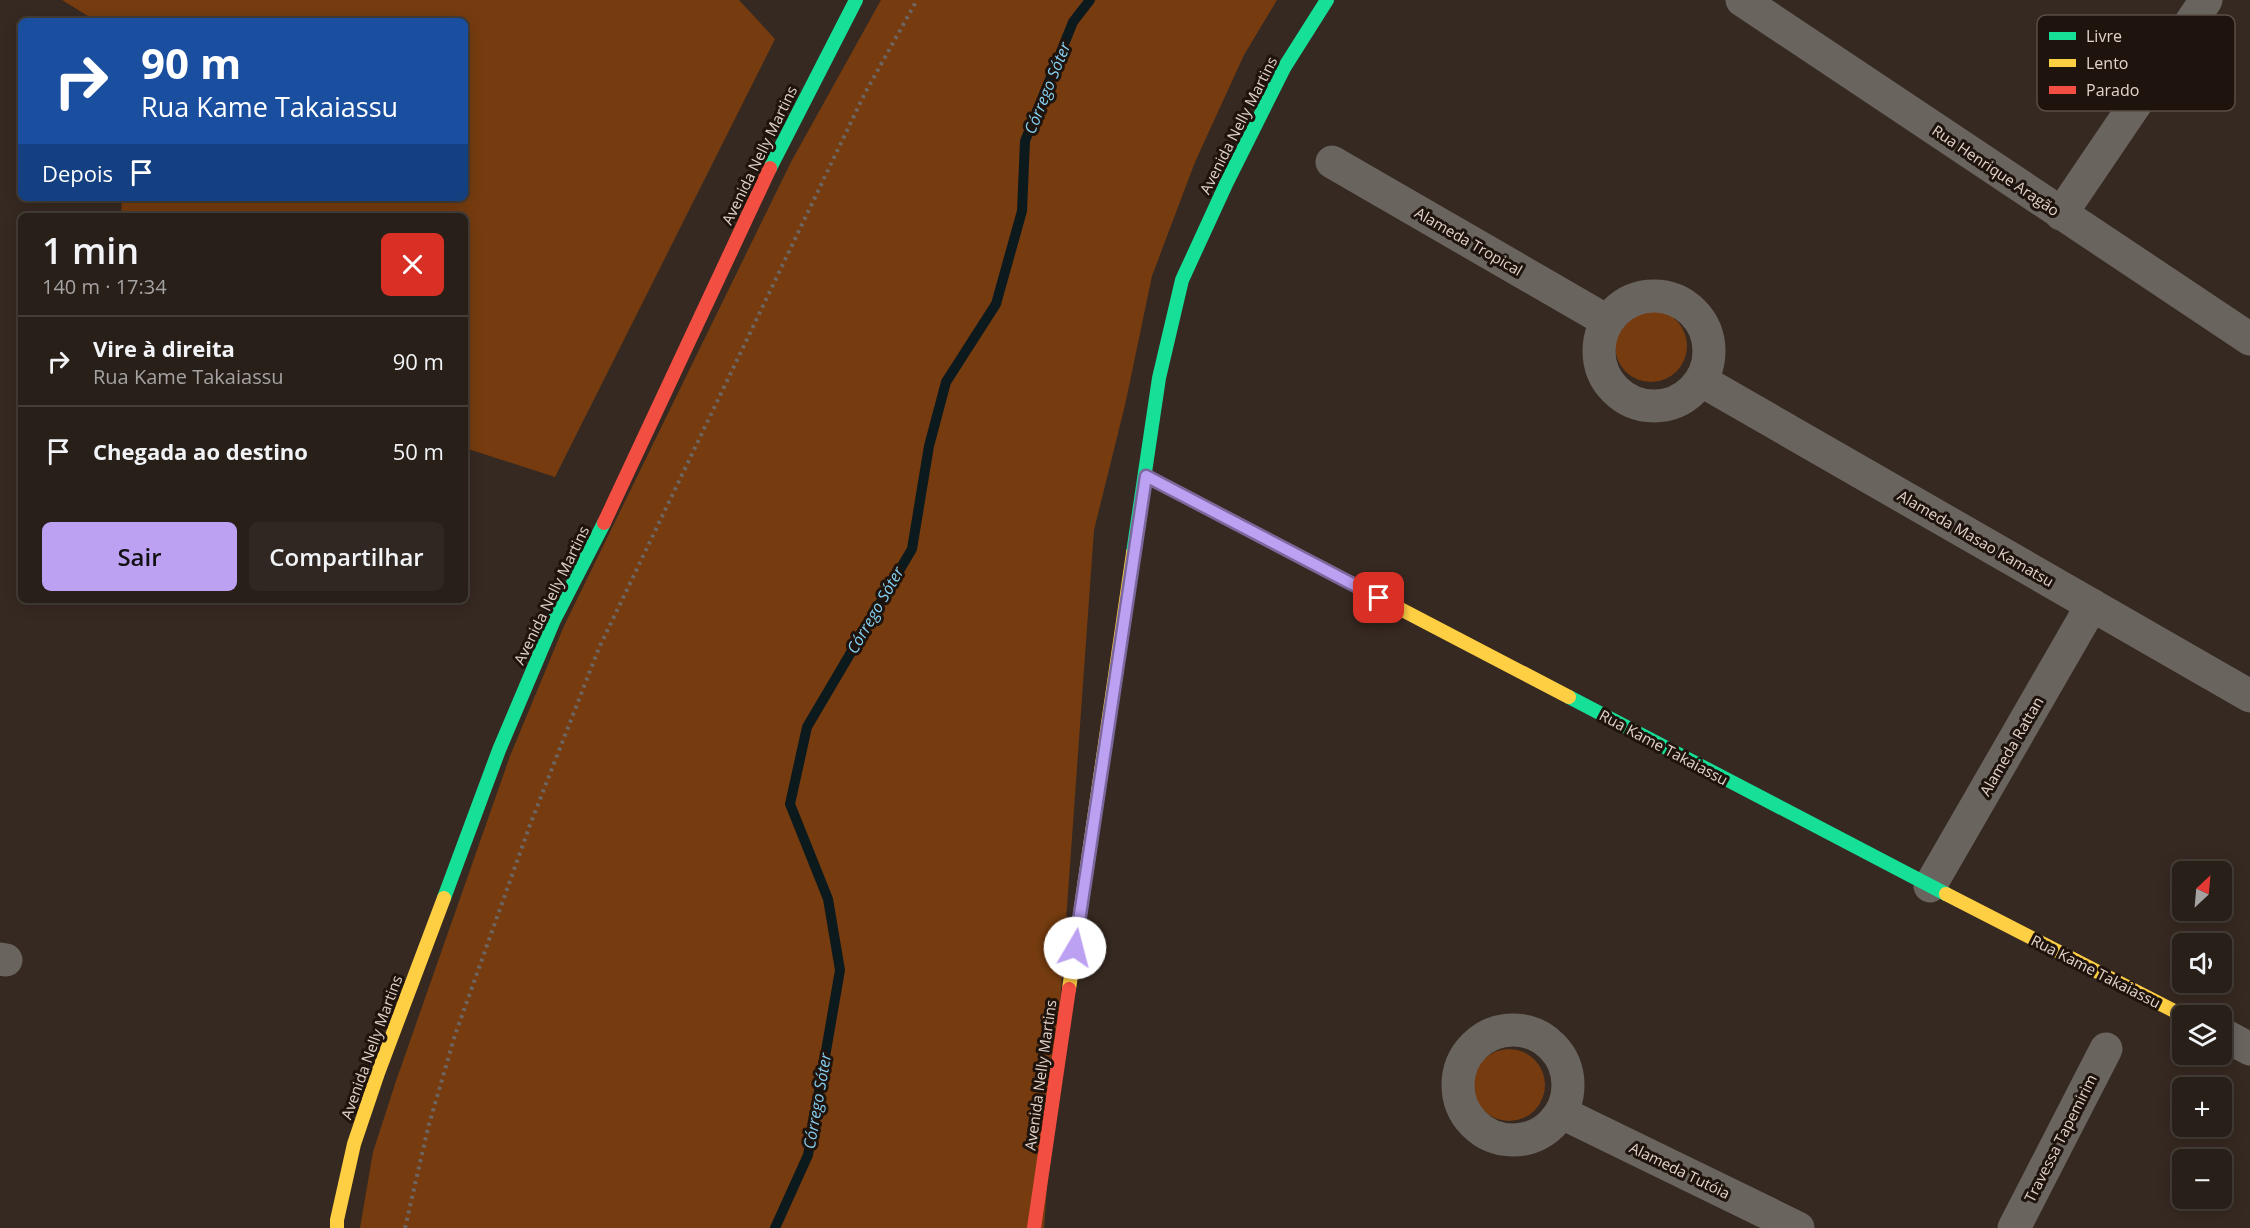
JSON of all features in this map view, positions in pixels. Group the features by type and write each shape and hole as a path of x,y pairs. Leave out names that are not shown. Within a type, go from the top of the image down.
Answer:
{"main road":[{"name":"Avenida Nelly Martins","path":"337,1228 354,1144 378,1072 500,750 549,631 606,519 776,155 856,0"},
{"name":"Avenida Nelly Martins","path":"1034,1228 1159,378 1182,280 1227,182 1284,68 1327,0"},
{"name":"Rua Kame Takaiassu","path":"1146,476 1930,886 2172,1010"}],"street":[{"name":"Rua Henrique Aragão","path":"1742,0 2250,339"},
{"path":"2196,15 2206,0"},
{"path":"2061,214 2131,111"},
{"name":"Alameda Tropical","path":"1332,162 1607,321"},
{"path":"1648,295 1673,297 1694,311 1708,332 1711,357 1702,381 1687,397 1667,406 1645,406 1625,398 1609,383 1600,363 1599,342 1607,321 1624,303 1648,295"},
{"name":"Alameda Masao Kamatsu","path":"1702,381 2250,696"},
{"name":"Alameda Rattan","path":"1930,886 2092,605"},
{"path":"2232,1039 2250,1049"},
{"name":"Travessa Tapemirim","path":"2014,1228 2106,1049"},
{"name":"Alameda Tutóia","path":"1562,1113 1798,1228"}],"path":[{"path":"405,1228 428,1128 455,1035 530,825 599,648 865,93 917,0"}],"shaded area":[{"path":"62,0 739,0 775,39 555,477 468,449 468,213 121,213 122,201 468,201 468,18 91,18"},
{"path":"881,0 1277,0 1244,55 1195,162 1152,276 1125,405 1094,530 1044,1228 360,1228 373,1152 396,1081 510,756 564,626 791,162"},
{"path":"1658,310 1677,320 1685,332 1687,346 1685,360 1677,372 1665,380 1644,382 1625,372 1617,360 1615,339 1625,320 1637,312"},
{"path":"1509,1049 1529,1055 1539,1065 1545,1085 1539,1105 1529,1115 1509,1121 1489,1115 1479,1105 1473,1085 1479,1065 1489,1055"}],"waterway":[{"name":"Córrego Sóter","path":"775,1228 808,1155 840,970 828,899 790,804 807,727 912,549 929,446 946,382 996,304 1022,211 1025,141 1073,22 1090,0"}],"traffic: fast":[{"path":"770,168 856,0"},
{"path":"1133,553 1159,378 1182,280 1227,182 1284,68 1327,0"},
{"path":"444,898 499,750 554,620 604,523"},
{"path":"1569,697 1946,894"}],"traffic: slow":[{"path":"1146,476 1569,697"},
{"path":"1069,989 1133,553"},
{"path":"1946,894 2172,1010"},
{"path":"337,1228 354,1144 378,1073 444,898"}],"traffic: jam":[{"path":"604,523 770,168"},
{"path":"1034,1228 1069,989"}],"route":[{"path":"1075,948 1146,476 1379,598"}]}
